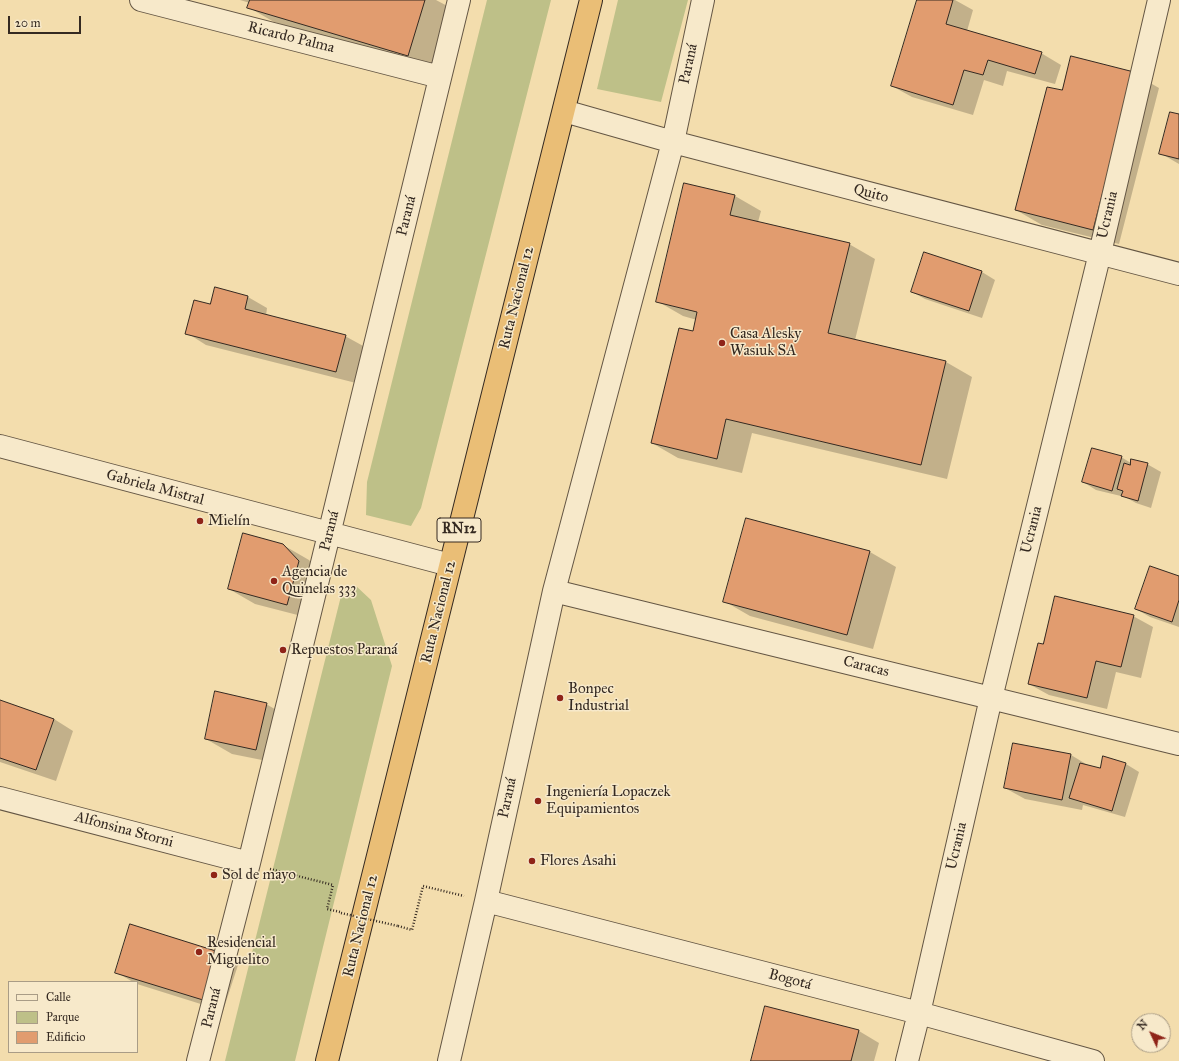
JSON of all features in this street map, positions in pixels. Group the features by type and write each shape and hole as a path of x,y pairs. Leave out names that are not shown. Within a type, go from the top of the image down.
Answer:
{"highway":[{"name":"Ruta Nacional 12","path":"328,1061 591,0"}],"street":[{"name":"Ricardo Palma","path":"141,0 440,77"},
{"name":"Paraná","path":"198,1061 249,863 459,0"},
{"name":"Paraná","path":"450,1061 554,591 673,142 703,0"},
{"name":"Ucrania","path":"907,1061 991,698 1100,253 1159,0"},
{"name":"Quito","path":"564,111 673,142 1179,274"},
{"name":"Gabriela Mistral","path":"0,446 450,565"},
{"name":"Caracas","path":"554,591 1179,744"},
{"name":"Alfonsina Storni","path":"0,798 249,863"},
{"name":"Bogotá","path":"486,901 919,1013 1093,1061"}],"path":[{"path":"249,863 333,885 327,909 412,930 423,886 486,901"}],"green space":[{"path":"487,0 551,0 421,508 411,526 366,515 367,482"},
{"path":"618,0 688,0 661,102 597,89"},
{"path":"356,586 371,600 392,666 295,1061 225,1061 342,592"}],"building":[{"path":"250,0 425,0 408,56 247,8"},
{"path":"917,0 953,0 946,24 1042,52 1035,74 988,60 983,75 964,70 953,105 891,86"},
{"path":"1071,56 1134,72 1093,230 1015,210 1047,87 1062,90"},
{"path":"1170,112 1179,114 1179,159 1159,154"},
{"path":"684,183 735,195 730,215 850,243 828,333 946,361 921,465 726,419 717,459 651,443 679,328 693,331 697,312 656,302"},
{"path":"924,252 982,271 969,311 911,292"},
{"path":"215,287 248,296 245,309 346,335 336,372 185,334 194,300 210,304"},
{"path":"1092,448 1122,456 1112,491 1082,482"},
{"path":"1131,459 1148,463 1138,501 1121,496 1123,491 1117,489 1124,463 1130,465"},
{"path":"746,518 870,551 847,635 723,602"},
{"path":"243,533 283,544 299,561 287,605 228,589"},
{"path":"1150,566 1179,576 1179,600 1172,622 1135,609"},
{"path":"1055,596 1134,615 1121,667 1096,661 1087,698 1028,684 1038,643 1043,644"},
{"path":"215,691 267,703 256,750 205,739"},
{"path":"0,700 54,719 36,770 0,758"},
{"path":"1013,743 1071,754 1062,800 1004,788"},
{"path":"1103,756 1126,763 1112,811 1069,798 1080,763 1100,768"},
{"path":"130,924 219,952 203,1000 115,973"},
{"path":"765,1006 859,1030 851,1061 751,1061"}],"place":[{"name":"Casa Alesky Wasiuk SA","path":"722,343"},
{"name":"Mielín","path":"200,521"},
{"name":"Agencia de Quinelas 333","path":"274,581"},
{"name":"Repuestos Paraná","path":"283,650"},
{"name":"Bonpec Industrial","path":"560,698"},
{"name":"Ingeniería Lopaczek Equipamientos","path":"538,801"},
{"name":"Flores Asahi","path":"532,861"},
{"name":"Sol de mayo","path":"214,875"},
{"name":"Residencial Miguelito","path":"199,952"}]}
